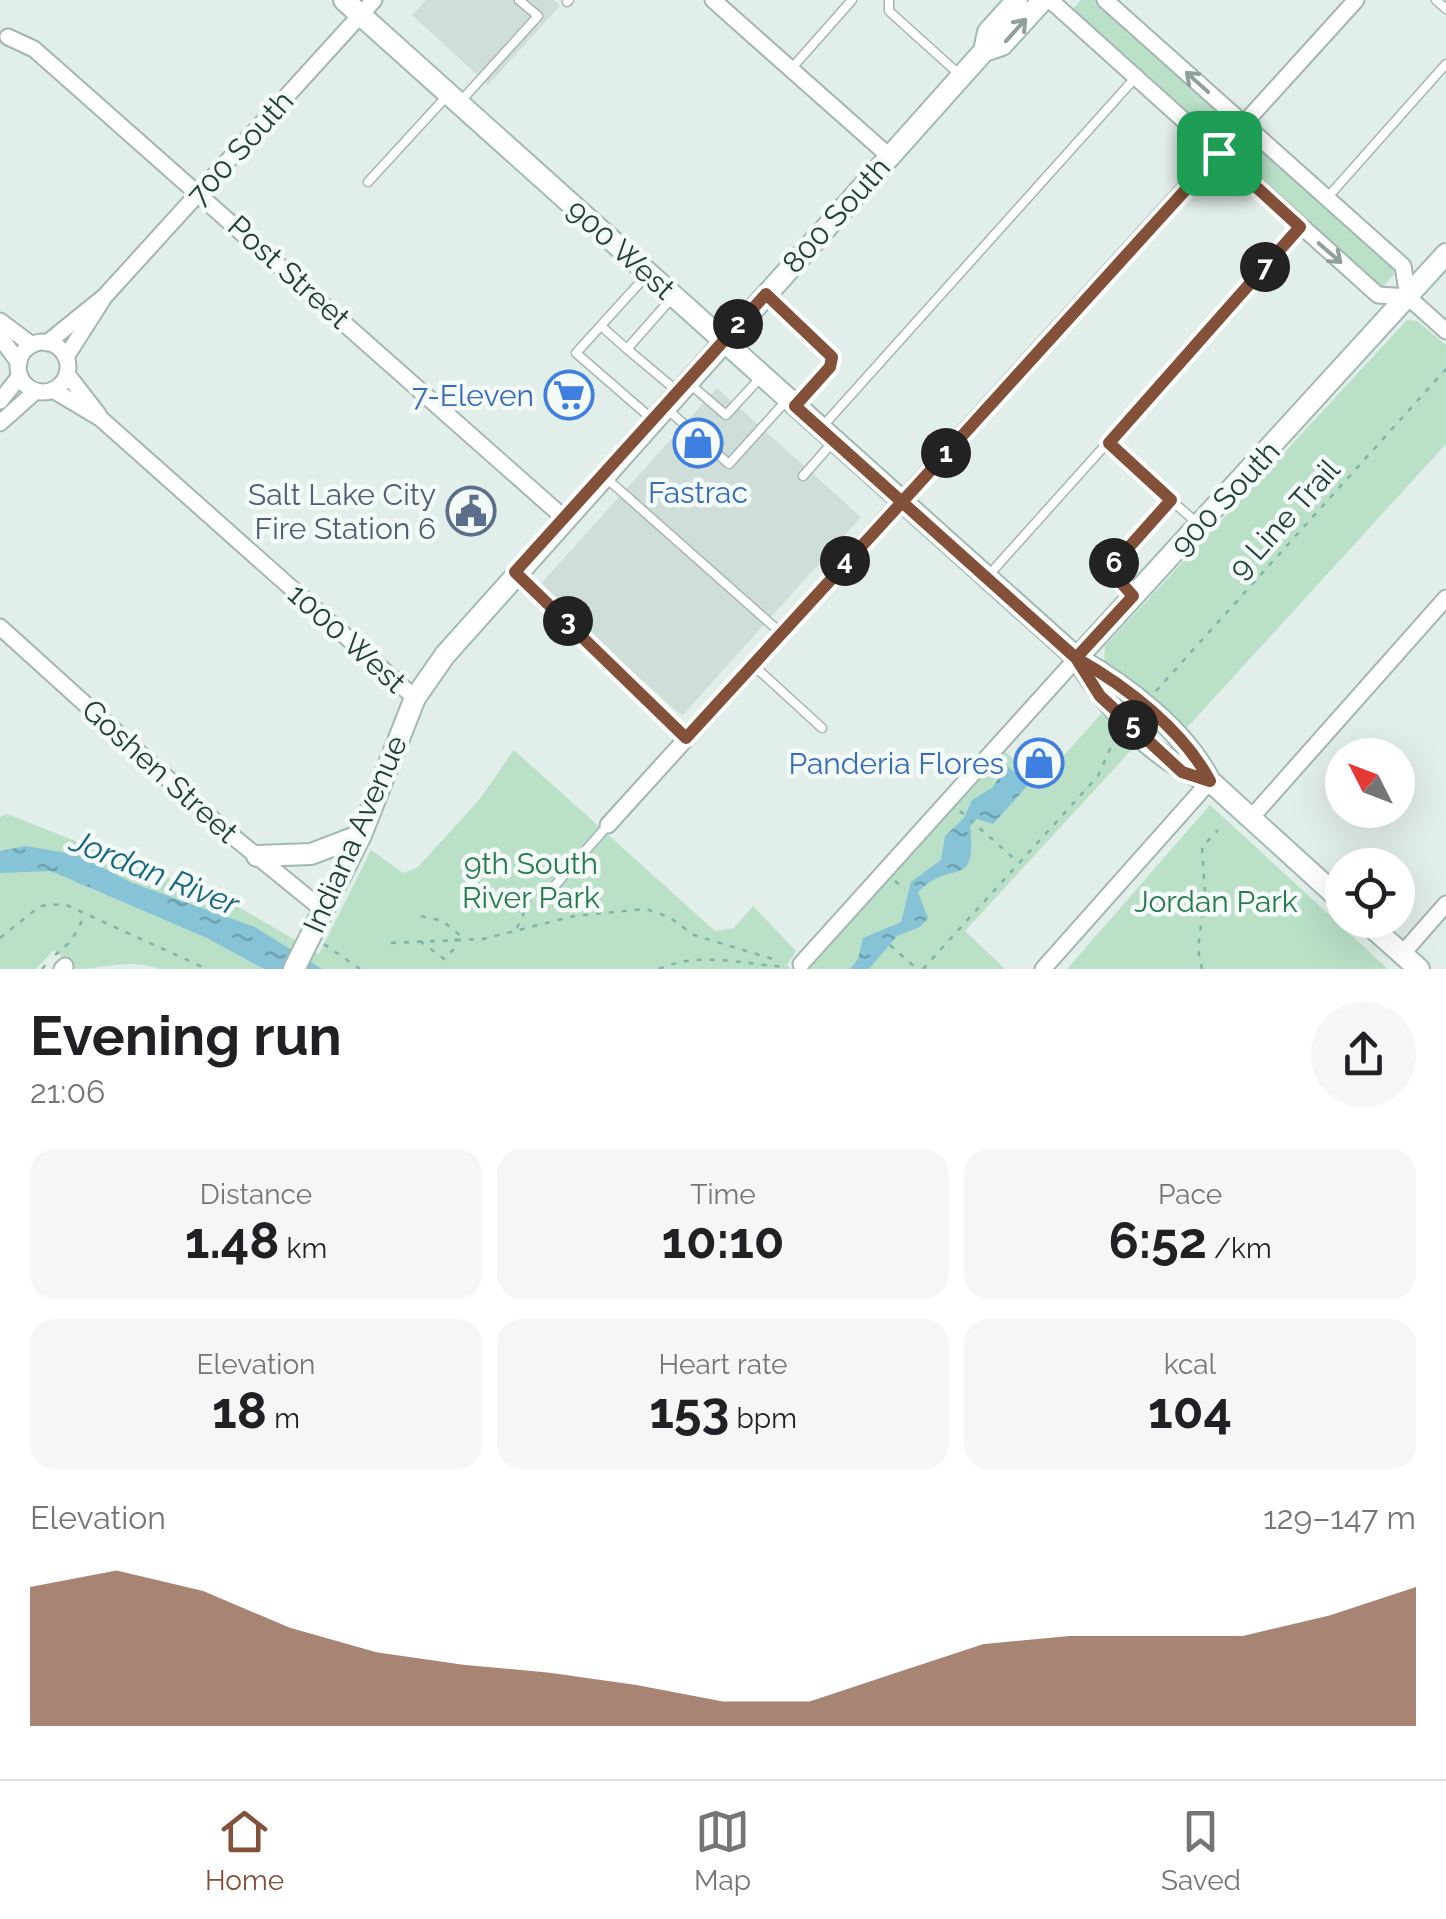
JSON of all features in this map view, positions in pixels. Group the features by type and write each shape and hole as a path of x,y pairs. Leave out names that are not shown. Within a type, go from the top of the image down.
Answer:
{"street":[{"name":"900 West","path":"344,0 368,8 454,98 791,403 1076,658 1115,680 1198,758 1210,781 1325,886"},
{"path":"713,0 889,156"},
{"name":"800 South","path":"984,51 988,32 1016,0"},
{"name":"800 South","path":"415,698 445,654 602,474 984,51 1002,45 1043,0"},
{"path":"1050,0 1378,295 1408,297"},
{"path":"1105,0 1403,266 1408,297 1446,332"},
{"path":"608,825 1356,0"},
{"name":"700 South","path":"19,370 40,344 105,296 368,8"},
{"name":"Post Street","path":"8,37 34,49 564,517"},
{"name":"900 South","path":"795,966 1446,254"},
{"name":"700 South","path":"54,390 105,296"},
{"path":"0,321 40,344"},
{"path":"0,337 36,391"},
{"name":"1000 West","path":"40,344 66,366 100,418"},
{"path":"0,401 19,370"},
{"path":"0,423 36,391 54,390"},
{"name":"1000 West","path":"54,390 100,418 415,698"},
{"path":"1250,819 1446,598"},
{"name":"Goshen Street","path":"0,628 256,856 323,910"},
{"name":"Indiana Avenue","path":"294,969 314,944 323,910 361,835 415,698"},
{"path":"1043,969 1210,781"},
{"path":"256,856 311,854 361,835"},
{"path":"1402,954 1446,904"},
{"path":"1384,938 1419,969"}],"lane":[{"path":"368,182 538,16 519,0"},
{"path":"791,69 852,0"},
{"path":"888,0 889,11 961,76"},
{"path":"1436,0 1446,8"},
{"path":"1327,198 1446,64"},
{"path":"803,476 827,435 1135,78"},
{"path":"987,577 1300,227"},
{"path":"648,273 576,353 670,399 726,415 762,376"},
{"path":"601,326 627,348 729,464 830,367 832,357 766,294"},
{"path":"627,348 674,296"},
{"path":"1109,443 1201,526"},
{"path":"602,474 780,632"},
{"path":"1133,596 1116,577 1114,564 1171,500"},
{"path":"515,572 686,738"},
{"path":"752,664 822,728"},
{"path":"550,891 608,825"}],"path":[{"name":"9 Line Trail","path":"1152,696 1446,368"},
{"path":"923,969 1098,776 1107,749 1121,731"},
{"path":"963,813 1019,863"},
{"path":"1202,969 1198,948 1205,894 1202,846 1218,830"},
{"path":"894,880 905,890"},
{"path":"516,931 531,898 550,891"},
{"path":"0,938 40,906 64,904 208,969"},
{"path":"391,943 466,940 602,910 646,909 669,917 694,935 776,960"},
{"path":"443,921 444,912"},
{"path":"42,969 67,946 87,913"},
{"path":"421,916 443,921 466,940"},
{"path":"444,969 444,960 455,948 456,938"},
{"path":"419,940 444,960"},
{"path":"314,944 358,968"},
{"path":"890,945 917,969"},
{"path":"455,948 462,956"},
{"path":"428,960 434,953"},
{"path":"659,969 677,961 696,960 795,966"},
{"path":"351,969 358,968"}],"shaded area":[{"path":"426,0 554,0 560,6 488,85 412,15"},
{"path":"717,388 861,517 682,716 538,587"}],"green space":[{"path":"1081,0 1096,0 1227,118 1210,138 1070,12"},
{"path":"1254,142 1397,271 1379,291 1236,162"},
{"path":"1407,320 1417,321 1446,345 1446,444 1183,732 1104,663 1105,646"},
{"path":"1101,714 1136,745 965,931 1005,969 809,969 1004,751 1040,782"},
{"name":"9th South River Park","path":"514,750 715,931 734,928 753,906 796,951 787,965 791,969 159,969 127,964 76,969 54,950 36,969 0,969 0,817 7,814 230,902 319,954 371,850 403,873 417,868 479,800"},
{"name":"Jordan Park","path":"1210,805 1325,911 1325,938 1354,938 1388,969 1067,969"}],"water":[{"path":"1007,766 1029,784 993,824 977,819 970,826 970,859 966,867 941,876 918,892 928,918 920,927 897,936 869,969 850,969 858,959 863,938 901,922 911,882 941,860 945,836 964,818 972,800 992,788"},
{"path":"26,846 78,855 132,883 255,927 322,969 264,969 207,938 51,871 0,873 0,851"}],"place":[{"name":"7-Eleven","path":"569,395"},
{"name":"Fastrac","path":"698,443"},
{"name":"Salt Lake City Fire Station 6","path":"471,511"},
{"name":"Panderia Flores","path":"1039,763"}],"route":[{"path":"1219,153 902,502 795,406 830,367 832,357 766,294 515,572 605,655 626,684 686,738 876,525 902,502 1076,658 1100,696 1182,772 1210,781 1198,758 1115,680 1076,658 1133,596 1114,574 1114,564 1171,500 1109,443 1300,227 1219,153"}],"water label":[{"name":"Jordan River","path":"155,872"}]}
